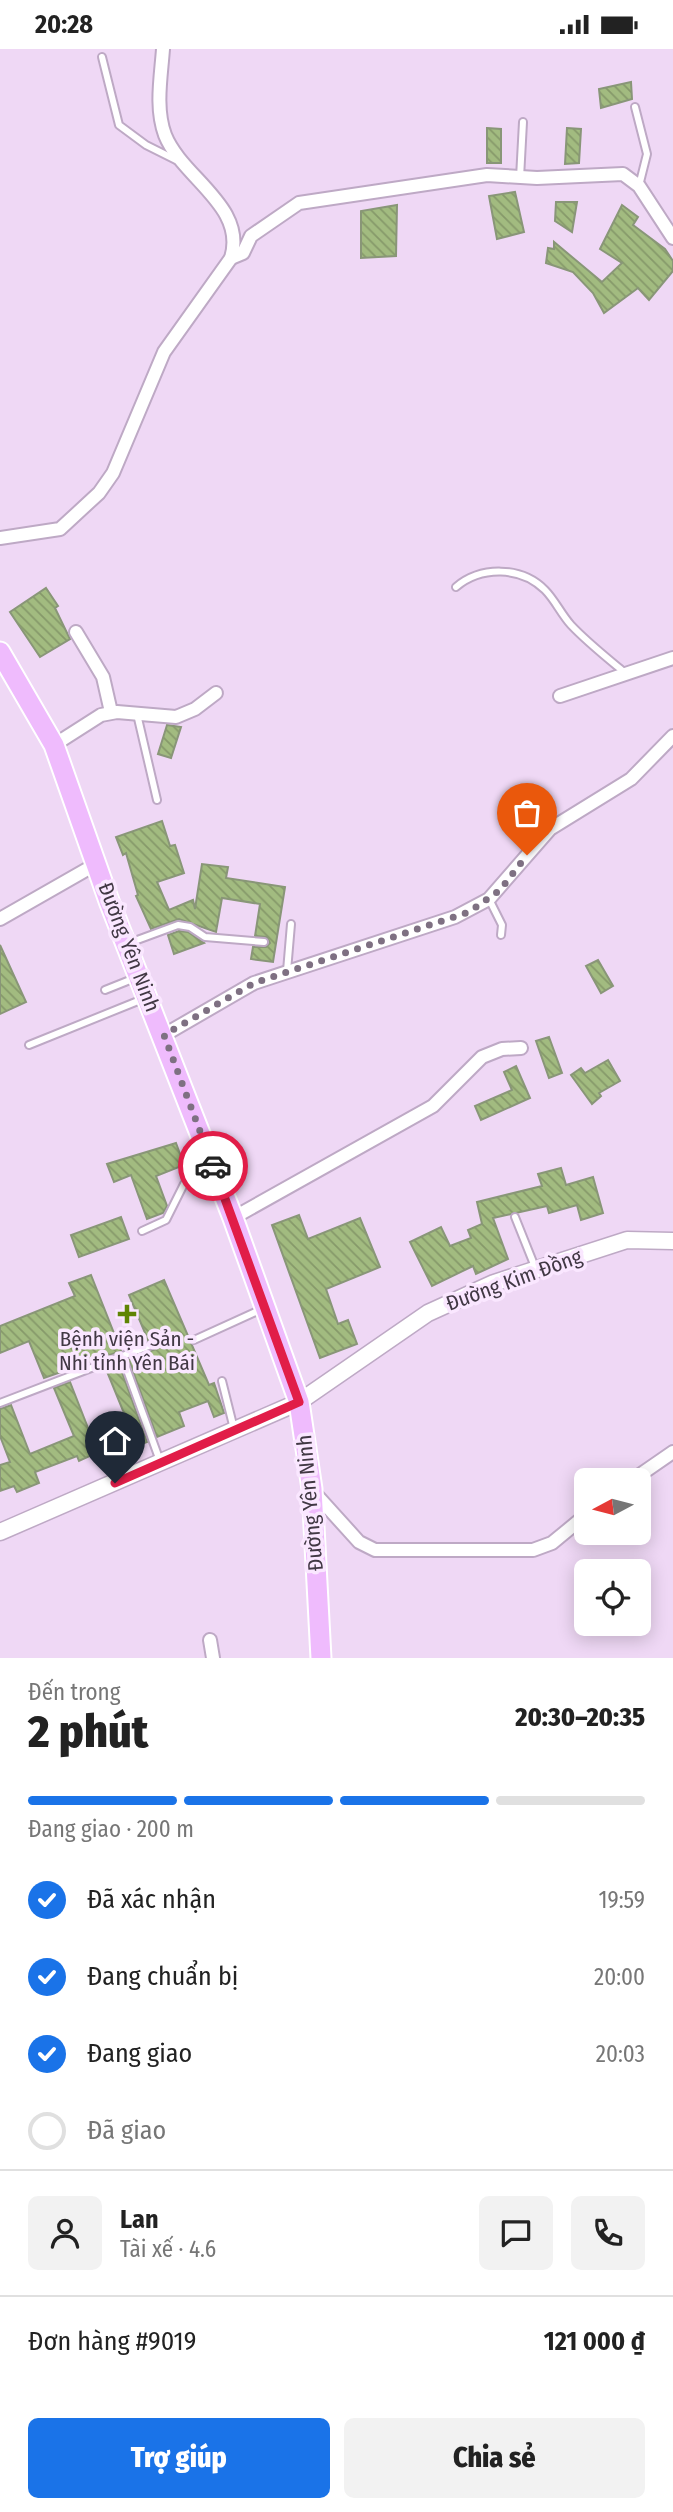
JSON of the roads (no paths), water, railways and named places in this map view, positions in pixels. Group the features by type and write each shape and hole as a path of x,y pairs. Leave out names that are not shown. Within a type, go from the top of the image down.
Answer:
{"main road":[{"name":"Đường Yên Ninh","path":"0,652 54,745 127,944 215,1169 299,1402 312,1489 321,1653"}],"street":[{"path":"0,538 60,529 99,493 113,473 164,352 230,258 234,232 229,217 178,160 165,134 160,111 163,49"},
{"path":"230,258 243,253 251,236 299,203 333,201 487,175 520,178 623,174 639,186 673,237"},
{"path":"76,632 107,685 111,712"},
{"path":"560,696 624,672 673,658"},
{"path":"54,745 101,715 111,712 176,717 195,709 216,692"},
{"path":"164,1035 241,989 287,971 455,917 489,899 550,829 631,779 673,736"},
{"path":"0,919 97,863"},
{"path":"233,1218 433,1107 482,1057 502,1049 521,1048"},
{"name":"Đường Kim Đồng","path":"0,1532 299,1402 428,1313 536,1269 627,1240 673,1241"},
{"path":"650,1468 673,1452"},
{"path":"312,1489 359,1542 386,1551 533,1550 552,1543 574,1525"},
{"path":"211,1640 213,1658"}],"lane":[{"path":"102,57 119,125 146,145 178,160"},
{"path":"635,107 647,154 639,186"},
{"path":"520,178 523,122"},
{"path":"457,587 470,575 482,572 510,572 532,580 544,589 572,625 624,672"},
{"path":"136,714 157,800"},
{"path":"489,899 502,925 501,935"},
{"path":"287,971 291,924"},
{"path":"127,944 178,925 190,927 205,937 264,942"},
{"path":"105,990 140,975"},
{"path":"29,1045 148,997"},
{"path":"142,1231 166,1220 184,1184 215,1169"},
{"path":"515,1217 536,1269"},
{"path":"194,1340 265,1307"},
{"path":"0,1403 159,1342"},
{"path":"124,1362 160,1463"},
{"path":"222,1381 235,1431"}],"place":[{"name":"Bệnh viện Sản - Nhi tỉnh Yên Bái","path":"127,1314"}]}
